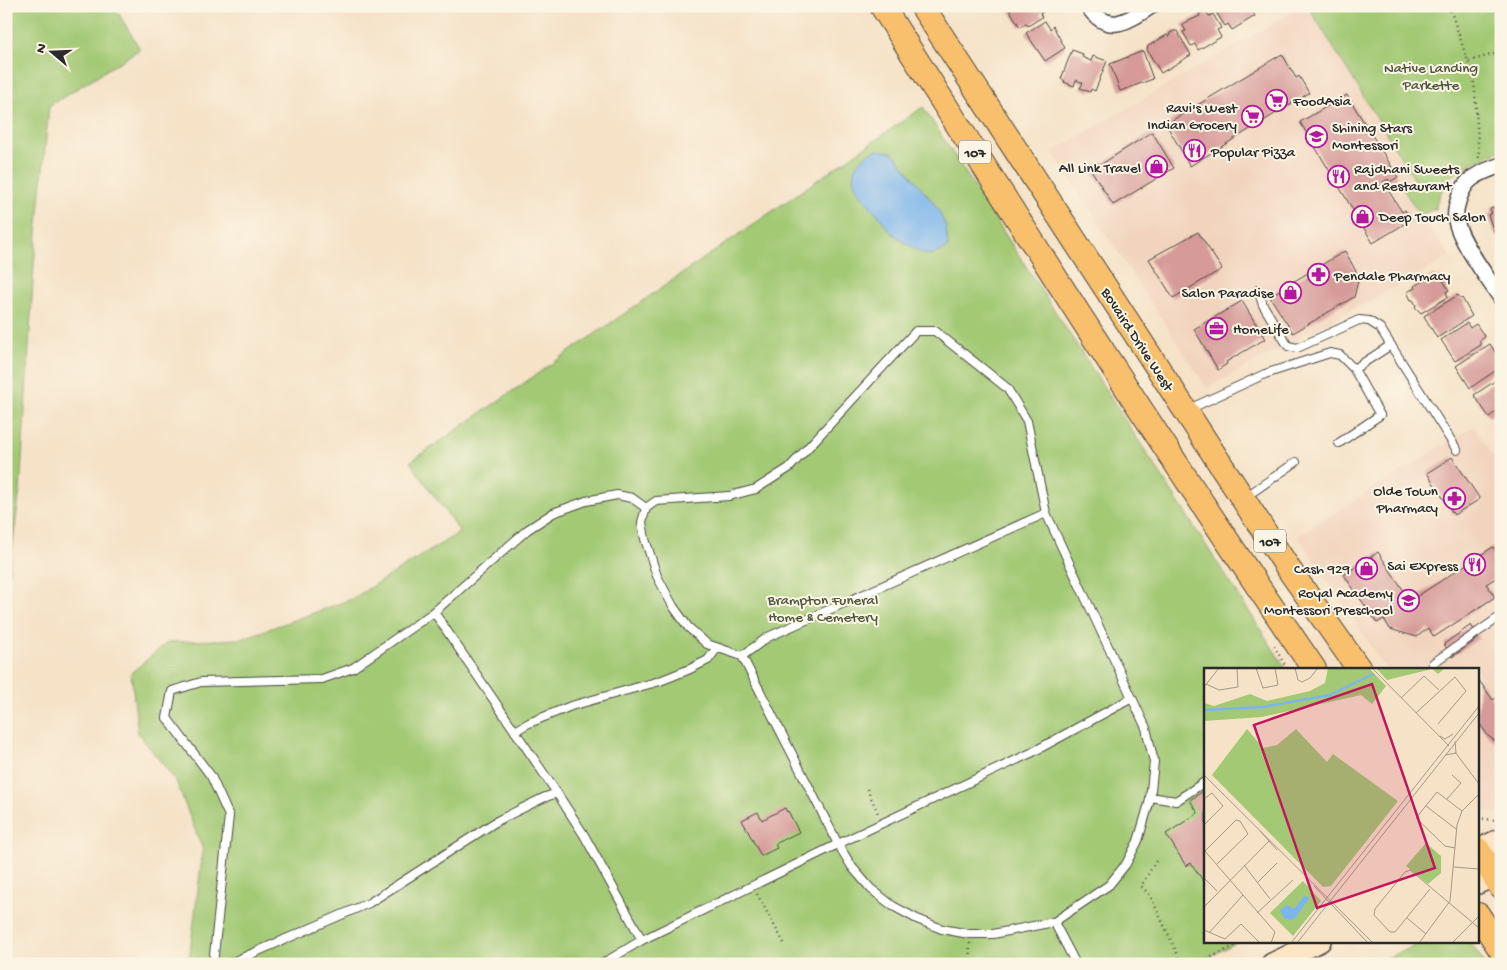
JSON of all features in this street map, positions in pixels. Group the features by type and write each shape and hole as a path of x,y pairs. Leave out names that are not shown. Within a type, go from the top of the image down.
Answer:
{"main road":[{"name":"107","path":"882,6 1067,297 1212,520 1313,668"},
{"name":"Bovaird Drive West","path":"922,6 1242,499 1357,668"},
{"path":"1212,520 1242,499"},
{"path":"1480,849 1501,839"},
{"path":"1480,854 1493,879"},
{"path":"1480,918 1501,950"},
{"path":"1272,964 1318,942"}],"street":[{"path":"1088,6 1096,18 1111,23 1125,22 1152,6"},
{"path":"1501,165 1468,182 1462,191 1457,205 1456,221 1462,237 1501,298"}],"lane":[{"path":"1258,290 1263,305 1288,346 1297,348 1359,320 1370,321 1380,328 1457,450"},
{"path":"916,331 935,332 1007,388 1027,421 1046,514 1146,728 1154,762 1150,797 1138,841 1126,864 1109,885 1054,922 992,934 970,934 942,929 916,919 893,906 871,888 852,867 838,844 742,656 707,644 688,627 673,606 657,576 645,539 642,522 646,508 656,501 729,496 756,489 789,468 916,331"},
{"path":"1354,369 1391,345"},
{"path":"1185,411 1265,374 1330,353 1340,355 1354,369 1380,415 1339,443"},
{"path":"1242,499 1296,462"},
{"path":"212,964 229,816 211,776 167,718 172,691 201,682 322,679 353,668 434,612 527,530 553,513 586,501 617,495 632,498 646,508"},
{"path":"742,656 768,637 1046,514"},
{"path":"434,612 584,835 642,940"},
{"path":"1432,668 1433,663 1501,616"},
{"path":"515,731 529,723 571,706 660,681 690,669 708,660 716,648"},
{"path":"602,964 642,940 838,844 1038,750 1132,698"},
{"path":"1150,797 1176,800 1204,782"},
{"path":"228,964 369,903 498,821 557,793"},
{"path":"1054,922 1076,964"}],"path":[{"path":"1449,6 1473,76 1477,156 1483,173"},
{"path":"1468,62 1501,52"},
{"path":"867,789 884,823"},
{"path":"1480,818 1495,820 1501,817"},
{"path":"1156,861 1142,886 1150,895 1182,964"},
{"path":"753,886 784,943"},
{"path":"969,964 970,934"},
{"path":"1198,964 1242,942"}],"shaded area":[{"path":"1303,6 1308,6 1415,181 1404,190 1450,257 1207,388 1052,152"},
{"path":"1474,426 1501,468 1501,812 1496,814 1480,809 1480,668 1385,668 1298,536"}],"green space":[{"path":"6,6 114,6 140,49 49,106 34,265 20,490 6,593"},
{"name":"Native Landing Parkette","path":"1308,6 1501,6 1501,150 1468,166 1451,177 1445,185 1435,209 1420,215 1403,189 1415,180"},
{"name":"Brampton Funeral Home & Cemetery","path":"923,107 1285,668 1204,668 1204,942 1237,942 1195,964 184,964 189,961 203,850 176,781 138,733 131,673 168,642 241,639 352,599 460,532 410,462"},
{"path":"1423,942 1471,942 1485,964 1374,964"}],"water":[{"path":"877,150 891,152 897,157 938,209 946,227 948,247 939,252 925,254 901,240 890,231 859,192 853,178 854,170 862,159"}],"building":[{"path":"1007,6 1044,6 1046,9 1040,14 1042,17 1028,26 1026,23 1020,27"},
{"path":"1217,6 1254,6 1255,8 1251,10 1255,16 1232,30 1228,24 1225,26 1216,12 1220,10"},
{"path":"1205,10 1209,16 1213,14 1221,28 1217,30 1221,37 1198,50 1195,44 1191,46 1183,32 1186,31 1182,24 1200,16 1199,14"},
{"path":"1045,21 1050,29 1053,26 1065,48 1045,61 1026,33"},
{"path":"1177,31 1191,55 1161,73 1147,50 1148,46 1167,35 1169,37 1170,33"},
{"path":"1072,50 1083,54 1082,57 1091,61 1093,56 1107,61 1095,91 1091,89 1090,92 1080,88 1083,83 1076,80 1074,86 1061,79"},
{"path":"1143,51 1153,79 1120,91 1110,64"},
{"path":"1282,54 1296,78 1299,76 1309,93 1190,166 1166,124"},
{"path":"1347,95 1398,177 1390,182 1388,179 1383,182 1402,212 1405,210 1411,220 1373,243 1300,122"},
{"path":"1152,132 1174,168 1113,205 1090,168 1099,163 1100,165"},
{"path":"1501,204 1501,242 1497,234 1495,234 1488,215 1492,213 1490,209"},
{"path":"1198,232 1222,269 1173,298 1149,259"},
{"path":"1345,251 1359,277 1354,297 1293,333 1270,297"},
{"path":"1434,275 1437,278 1440,276 1449,290 1446,292 1448,297 1421,313 1415,307 1416,305 1407,292"},
{"path":"1458,295 1462,298 1472,316 1437,338 1424,316"},
{"path":"1242,301 1265,339 1226,362 1227,364 1218,370 1194,329"},
{"path":"1467,323 1470,328 1476,324 1485,337 1479,341 1481,345 1455,361 1441,340"},
{"path":"1490,344 1501,361 1501,367 1470,388 1456,366"},
{"path":"1501,377 1501,408 1489,417 1474,395"},
{"path":"1452,457 1480,499 1454,515 1427,473"},
{"path":"1493,547 1501,558 1501,575 1486,584 1495,597 1434,637 1428,628 1417,637 1390,629 1384,619 1377,623 1344,575 1378,552 1406,594 1416,597"},
{"path":"1471,625 1479,638 1452,657 1444,644"},
{"path":"1480,682 1493,700 1501,695 1501,739 1495,741 1488,736 1480,724"},
{"path":"1204,790 1204,882 1191,863 1186,866 1166,834 1198,813 1190,800"},
{"path":"785,808 799,832 775,844 777,848 761,856 742,820 758,812 762,820"}],"place":[{"name":"FoodAsia","path":"1277,100"},
{"name":"Ravi's West Indian Grocery","path":"1253,116"},
{"name":"Shining Stars Montessori","path":"1316,136"},
{"name":"Popular Pizza","path":"1195,151"},
{"name":"All Link Travel","path":"1157,167"},
{"name":"Rajdhani Sweets and Restaurant","path":"1338,177"},
{"name":"Deep Touch Salon","path":"1363,216"},
{"name":"Pendale Pharmacy","path":"1318,275"},
{"name":"Salon Paradise","path":"1290,292"},
{"name":"HomeLife","path":"1217,328"},
{"name":"Olde Town Pharmacy","path":"1454,499"},
{"name":"Sai Express","path":"1474,565"},
{"name":"Cash 929","path":"1366,568"},
{"name":"Royal Academy Montessori Preschool","path":"1409,601"}]}
